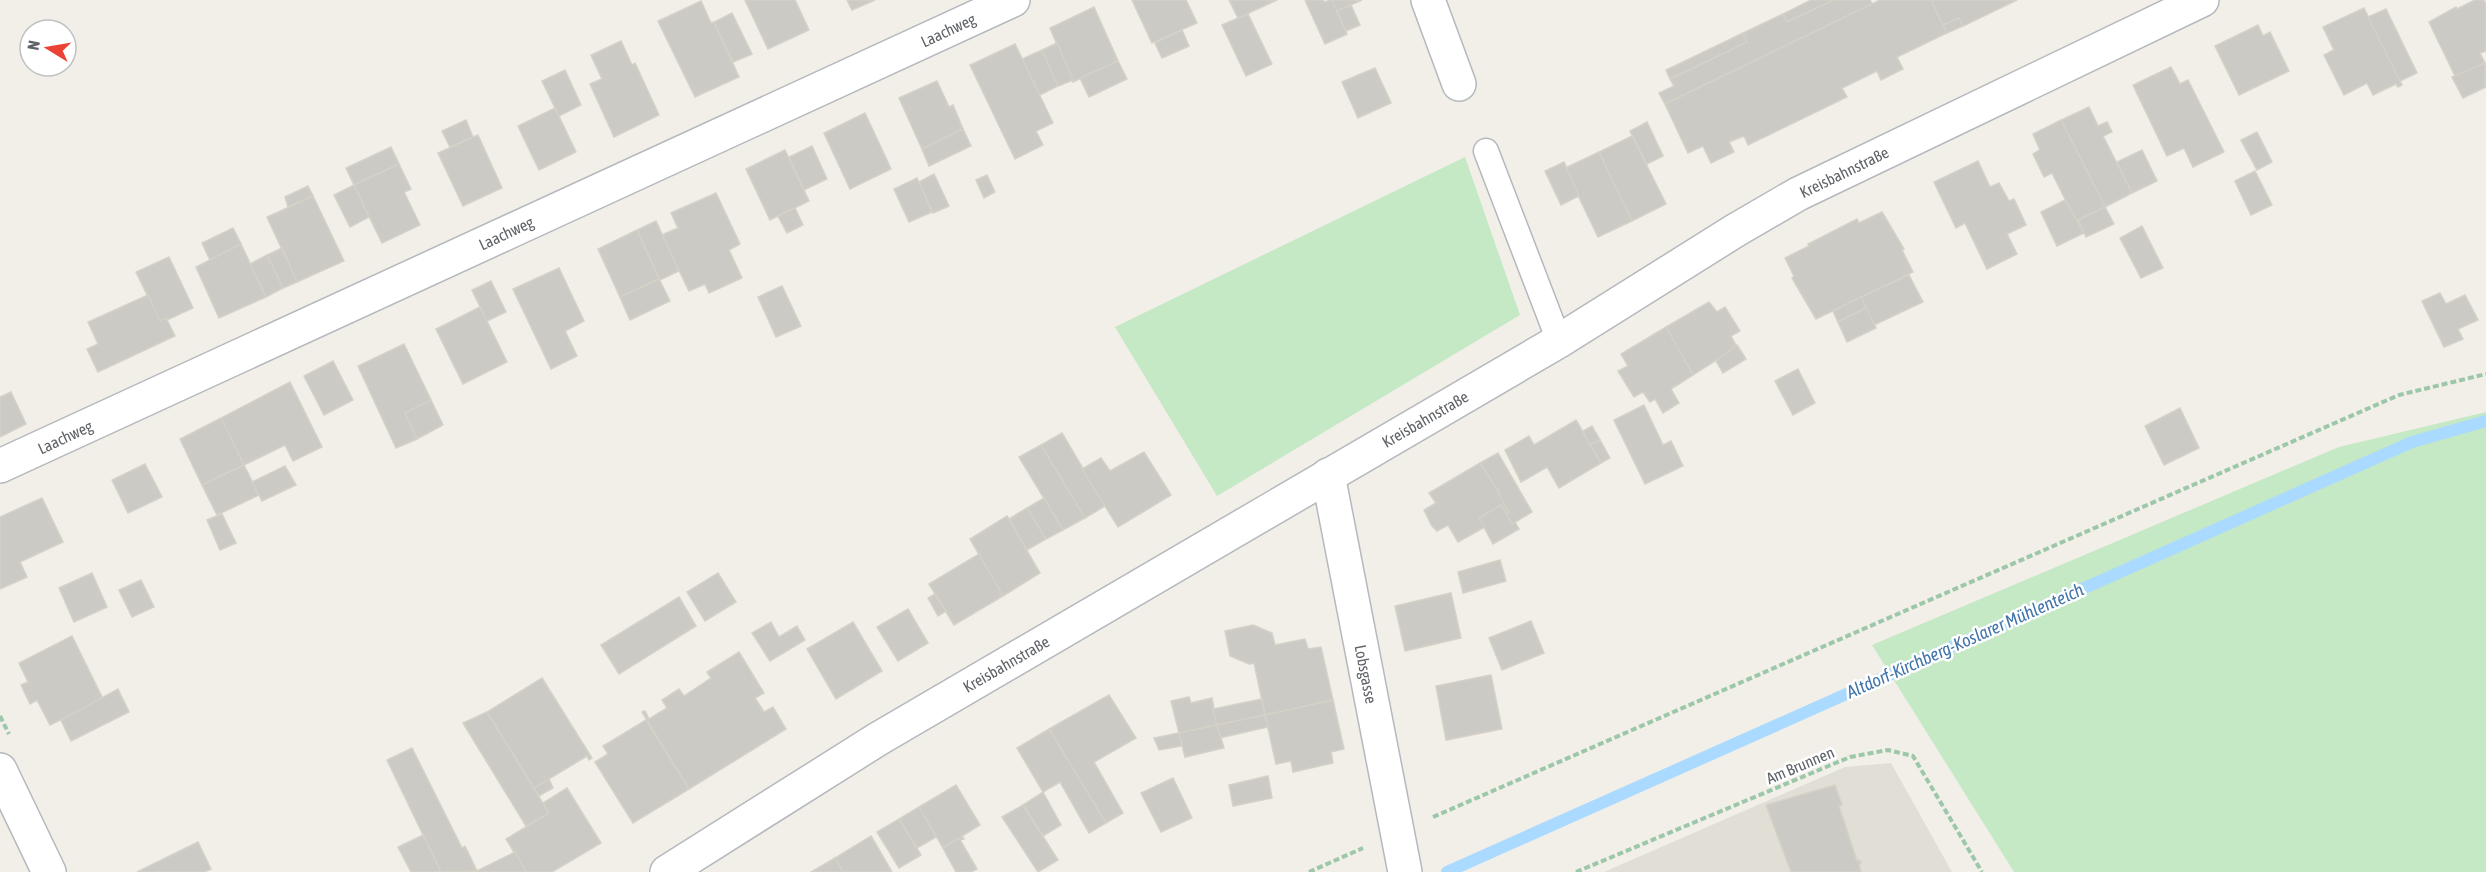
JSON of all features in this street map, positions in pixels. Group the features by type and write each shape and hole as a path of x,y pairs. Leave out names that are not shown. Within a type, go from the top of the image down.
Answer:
{"street":[{"name":"Laachweg","path":"0,466 1013,0"},
{"path":"1428,0 1459,84"},
{"name":"Kreisbahnstraße","path":"667,872 878,739 1559,341 1736,230 1798,194 2202,0"},
{"name":"Lobsgasse","path":"1328,475 1401,852"},
{"path":"0,770 49,872"}],"lane":[{"path":"1486,151 1559,341"}],"path":[{"path":"1309,872 1401,852 2399,395 2486,374"},
{"name":"Am Brunnen","path":"1576,872 1850,757 1888,750 1913,756 1982,872"}],"shaded area":[{"path":"1891,763 1952,872 1604,872 1845,767"}],"green space":[{"path":"1465,157 1520,315 1217,496 1115,327"},
{"path":"2486,412 2486,872 2014,872 1872,645 2339,447"}],"building":[{"path":"745,0 795,0 809,30 768,49"},
{"path":"847,0 875,0 852,10"},
{"path":"1132,0 1186,0 1197,23 1152,43"},
{"path":"1229,0 1277,0 1238,18"},
{"path":"1305,0 1323,0 1324,2 1332,0 1347,34 1325,44"},
{"path":"1332,0 1362,0 1337,11"},
{"path":"1811,0 1834,0 1787,22 1783,14"},
{"path":"1834,0 1870,0 1872,4 1665,104 1659,93 1674,86 1670,79 1747,42 1743,33 1783,14 1787,22"},
{"path":"1880,0 1931,0 1947,33 1897,57 1903,69 1881,80 1877,71 1842,88 1847,97 1748,145 1744,136 1729,142 1734,152 1711,163 1703,146 1688,153 1665,104"},
{"path":"1931,0 2017,0 1963,26 1959,18 1943,25"},
{"path":"2475,0 2484,0 2486,5 2486,51 2480,53 2485,63 2456,78 2429,22 2456,7 2457,9"},
{"path":"701,1 711,23 714,22 739,77 695,97 658,21"},
{"path":"1351,5 1360,25 1346,31 1337,11"},
{"path":"1094,7 1118,61 1073,82 1050,28"},
{"path":"2364,8 2402,85 2398,87 2396,84 2373,95 2367,83 2344,95 2324,55 2334,50 2323,27"},
{"path":"2386,9 2417,73 2400,81 2368,17"},
{"path":"732,13 752,54 733,62 714,22"},
{"path":"1248,14 1272,64 1246,76 1222,25"},
{"path":"1959,18 1963,26 1947,33 1943,25"},
{"path":"2258,25 2263,36 2270,32 2289,71 2239,95 2215,46"},
{"path":"1182,30 1189,46 1162,58 1155,43"},
{"path":"1743,33 1747,42 1670,79 1666,70"},
{"path":"621,41 632,65 635,63 659,115 614,137 590,84 602,79 591,55"},
{"path":"1057,43 1073,80 1058,86 1042,50"},
{"path":"1015,44 1053,123 1036,131 1043,145 1015,159 970,65"},
{"path":"1042,50 1058,86 1040,95 1022,59"},
{"path":"1118,61 1127,79 1089,97 1080,78"},
{"path":"2485,63 2486,87 2463,98 2452,77"},
{"path":"2171,67 2180,84 2188,80 2224,152 2193,167 2184,148 2167,156 2133,85"},
{"path":"1375,68 1391,103 1358,118 1342,82"},
{"path":"565,70 581,105 559,116 542,81"},
{"path":"937,81 949,107 953,105 963,129 922,149 899,98"},
{"path":"2089,107 2098,126 2107,122 2112,132 2103,136 2132,193 2105,207 2061,120"},
{"path":"555,108 576,152 539,170 518,126"},
{"path":"865,113 891,169 850,189 824,133"},
{"path":"466,120 473,137 450,147 442,131"},
{"path":"2061,120 2105,207 2076,221 2052,173 2044,177 2033,154 2040,150 2033,134"},
{"path":"1647,122 1663,156 1647,164 1630,131"},
{"path":"963,129 971,146 929,166 922,149"},
{"path":"2257,132 2272,162 2257,170 2241,140"},
{"path":"478,135 502,188 463,206 438,153"},
{"path":"1632,136 1666,204 1632,221 1599,152"},
{"path":"812,146 827,179 804,190 789,157"},
{"path":"391,147 399,164 354,185 346,168"},
{"path":"785,150 809,201 770,220 746,169"},
{"path":"2142,150 2157,181 2132,193 2117,162"},
{"path":"1599,152 1632,221 1598,237 1565,168"},
{"path":"1978,161 1990,187 1999,183 2009,201 2014,199 2026,225 2007,234 2017,254 1987,269 1965,223 1956,228 1934,182"},
{"path":"1564,162 1579,196 1561,205 1545,171"},
{"path":"399,164 411,189 404,192 420,225 382,243 354,185"},
{"path":"2255,171 2272,205 2251,215 2235,181"},
{"path":"934,174 949,206 933,213 919,182"},
{"path":"987,175 995,192 984,198 976,180"},
{"path":"917,178 932,212 909,222 894,189"},
{"path":"354,185 369,217 350,227 334,195"},
{"path":"308,186 313,196 288,207 285,197"},
{"path":"716,193 740,244 729,250 742,278 709,293 705,284 689,291 662,235 678,228 671,213"},
{"path":"313,196 344,261 297,282 267,217"},
{"path":"2065,200 2084,233 2057,246 2041,212"},
{"path":"2105,207 2114,224 2086,237 2078,220"},
{"path":"795,208 803,225 787,233 778,216"},
{"path":"1882,212 1904,249 1902,250 1913,272 1816,319 1792,278 1794,276 1785,258 1857,219 1859,223"},
{"path":"656,221 679,271 660,280 637,230"},
{"path":"2142,226 2163,268 2141,278 2120,238"},
{"path":"233,228 241,244 210,260 202,243"},
{"path":"637,230 659,279 620,297 598,249"},
{"path":"241,244 266,297 219,318 196,267"},
{"path":"282,248 297,282 283,288 267,255"},
{"path":"267,255 283,288 266,297 250,264"},
{"path":"169,257 193,308 160,321 136,272"},
{"path":"559,268 584,321 565,331 577,356 551,369 513,289"},
{"path":"1909,275 1923,302 1874,325 1861,297"},
{"path":"659,279 670,301 630,320 620,297"},
{"path":"491,281 506,312 487,321 472,290"},
{"path":"782,286 801,326 776,337 758,297"},
{"path":"2440,293 2446,304 2465,295 2478,320 2458,329 2463,339 2444,347 2422,301"},
{"path":"148,295 160,321 166,318 175,336 98,372 87,349 98,344 88,322"},
{"path":"1861,297 1866,308 1838,322 1833,311"},
{"path":"1709,302 1717,312 1725,307 1740,331 1731,336 1737,347 1693,375 1666,327"},
{"path":"480,307 507,362 463,384 436,329"},
{"path":"1866,308 1876,328 1847,342 1838,322"},
{"path":"1666,327 1693,375 1671,389 1679,403 1663,413 1655,399 1650,402 1643,392 1634,397 1618,371 1628,366 1621,354"},
{"path":"404,344 431,400 405,413 417,439 396,448 358,366"},
{"path":"1737,345 1746,359 1723,373 1716,361"},
{"path":"333,361 353,400 324,415 304,376"},
{"path":"1798,369 1815,403 1793,415 1775,381"},
{"path":"290,382 322,447 293,461 285,445 244,465 221,418"},
{"path":"11,392 26,424 0,437 0,397"},
{"path":"431,400 443,425 417,439 405,413"},
{"path":"1644,405 1663,445 1671,441 1683,466 1645,484 1614,420"},
{"path":"2180,408 2199,448 2164,465 2145,426"},
{"path":"221,418 244,465 202,485 180,439"},
{"path":"1576,420 1601,463 1559,488 1547,467 1521,482 1505,450 1529,436 1534,445"},
{"path":"1592,426 1600,440 1590,445 1583,431"},
{"path":"1062,433 1105,506 1085,518 1041,445"},
{"path":"1600,440 1610,458 1601,463 1590,445"},
{"path":"1041,445 1085,518 1063,530 1019,457"},
{"path":"1144,452 1171,495 1118,527 1082,469 1101,458 1110,471"},
{"path":"1498,453 1532,512 1512,524 1499,492 1480,463"},
{"path":"1480,463 1499,492 1509,513 1506,514 1501,505 1479,518 1485,527 1458,542 1448,525 1437,531 1424,510 1436,503 1429,493"},
{"path":"145,464 162,497 128,513 112,480"},
{"path":"244,465 259,495 217,515 202,485"},
{"path":"285,466 296,485 262,501 252,482"},
{"path":"42,498 63,542 20,562 27,577 0,589 0,517"},
{"path":"1044,498 1063,530 1046,539 1027,508"},
{"path":"1501,505 1512,524 1515,522 1519,529 1493,544 1479,518"},
{"path":"1027,508 1046,539 1027,550 1009,519"},
{"path":"222,514 236,543 220,550 207,520"},
{"path":"1007,516 1040,573 1003,596 970,539"},
{"path":"979,554 1003,596 954,625 929,584"},
{"path":"1500,560 1506,581 1463,593 1458,572"},
{"path":"92,573 107,607 74,622 59,588"},
{"path":"718,573 736,602 705,621 687,592"},
{"path":"141,580 154,607 132,617 119,590"},
{"path":"1451,593 1461,638 1405,651 1395,606"},
{"path":"935,594 946,611 938,616 928,598"},
{"path":"679,597 696,626 619,674 601,645"},
{"path":"908,609 928,643 898,661 877,627"},
{"path":"1531,621 1544,653 1502,670 1489,638"},
{"path":"771,622 779,637 797,626 805,640 770,661 752,633"},
{"path":"853,622 882,671 836,699 807,649"},
{"path":"1253,625 1272,633 1275,645 1305,639 1308,649 1321,647 1333,700 1265,715 1254,663 1249,664 1230,656 1225,631"},
{"path":"72,636 103,699 50,725 37,700 30,704 21,685 28,682 19,663"},
{"path":"739,652 764,693 755,698 764,712 773,707 786,729 689,789 642,712 645,711 649,719 667,708 662,700 679,689 684,696 711,678 707,672"},
{"path":"1491,675 1502,729 1446,740 1436,686"},
{"path":"542,678 592,758 589,760 587,756 534,788 487,712"},
{"path":"118,689 129,712 71,741 61,720"},
{"path":"1109,695 1136,738 1094,762 1123,813 1106,823 1049,729"},
{"path":"1189,697 1191,703 1212,698 1217,725 1179,733 1171,701"},
{"path":"1262,699 1265,715 1217,725 1213,709"},
{"path":"1333,700 1344,749 1331,752 1333,763 1293,772 1291,761 1276,764 1265,715"},
{"path":"487,712 549,813 526,826 463,723"},
{"path":"1265,715 1268,727 1219,738 1217,725"},
{"path":"646,720 689,789 633,823 595,762 608,754 603,746"},
{"path":"1217,725 1224,748 1185,757 1179,733"},
{"path":"1049,729 1106,823 1089,833 1060,782 1043,792 1017,748"},
{"path":"1179,733 1182,746 1159,750 1154,738"},
{"path":"412,748 462,848 465,846 477,871 441,872 387,760"},
{"path":"1268,776 1272,798 1233,806 1229,785"},
{"path":"1173,778 1192,818 1161,832 1141,793"},
{"path":"549,779 553,788 539,796 534,788"},
{"path":"956,785 980,825 962,836 964,839 959,838 943,848 919,807"},
{"path":"1835,785 1842,805 1839,806 1857,861 1861,863 1859,864 1861,872 1791,872 1766,805"},
{"path":"567,788 601,843 552,872 526,872 506,839 549,813 543,803"},
{"path":"1043,792 1061,825 1043,836 1023,805"},
{"path":"1023,805 1058,860 1038,872 1002,817"},
{"path":"919,807 936,837 917,848 899,819"},
{"path":"899,819 921,855 899,868 877,832"},
{"path":"423,835 441,872 411,872 398,847"},
{"path":"871,836 892,872 843,872 835,858"},
{"path":"959,838 977,869 971,872 956,872 943,848"},
{"path":"198,842 211,869 204,872 137,872"},
{"path":"515,852 526,872 474,872 477,871"},
{"path":"835,858 843,872 811,872"}],"waterway":[{"name":"Altdorf-Kirchberg-Koslarer Mühlenteich","path":"1447,872 2412,442 2486,421"}]}
